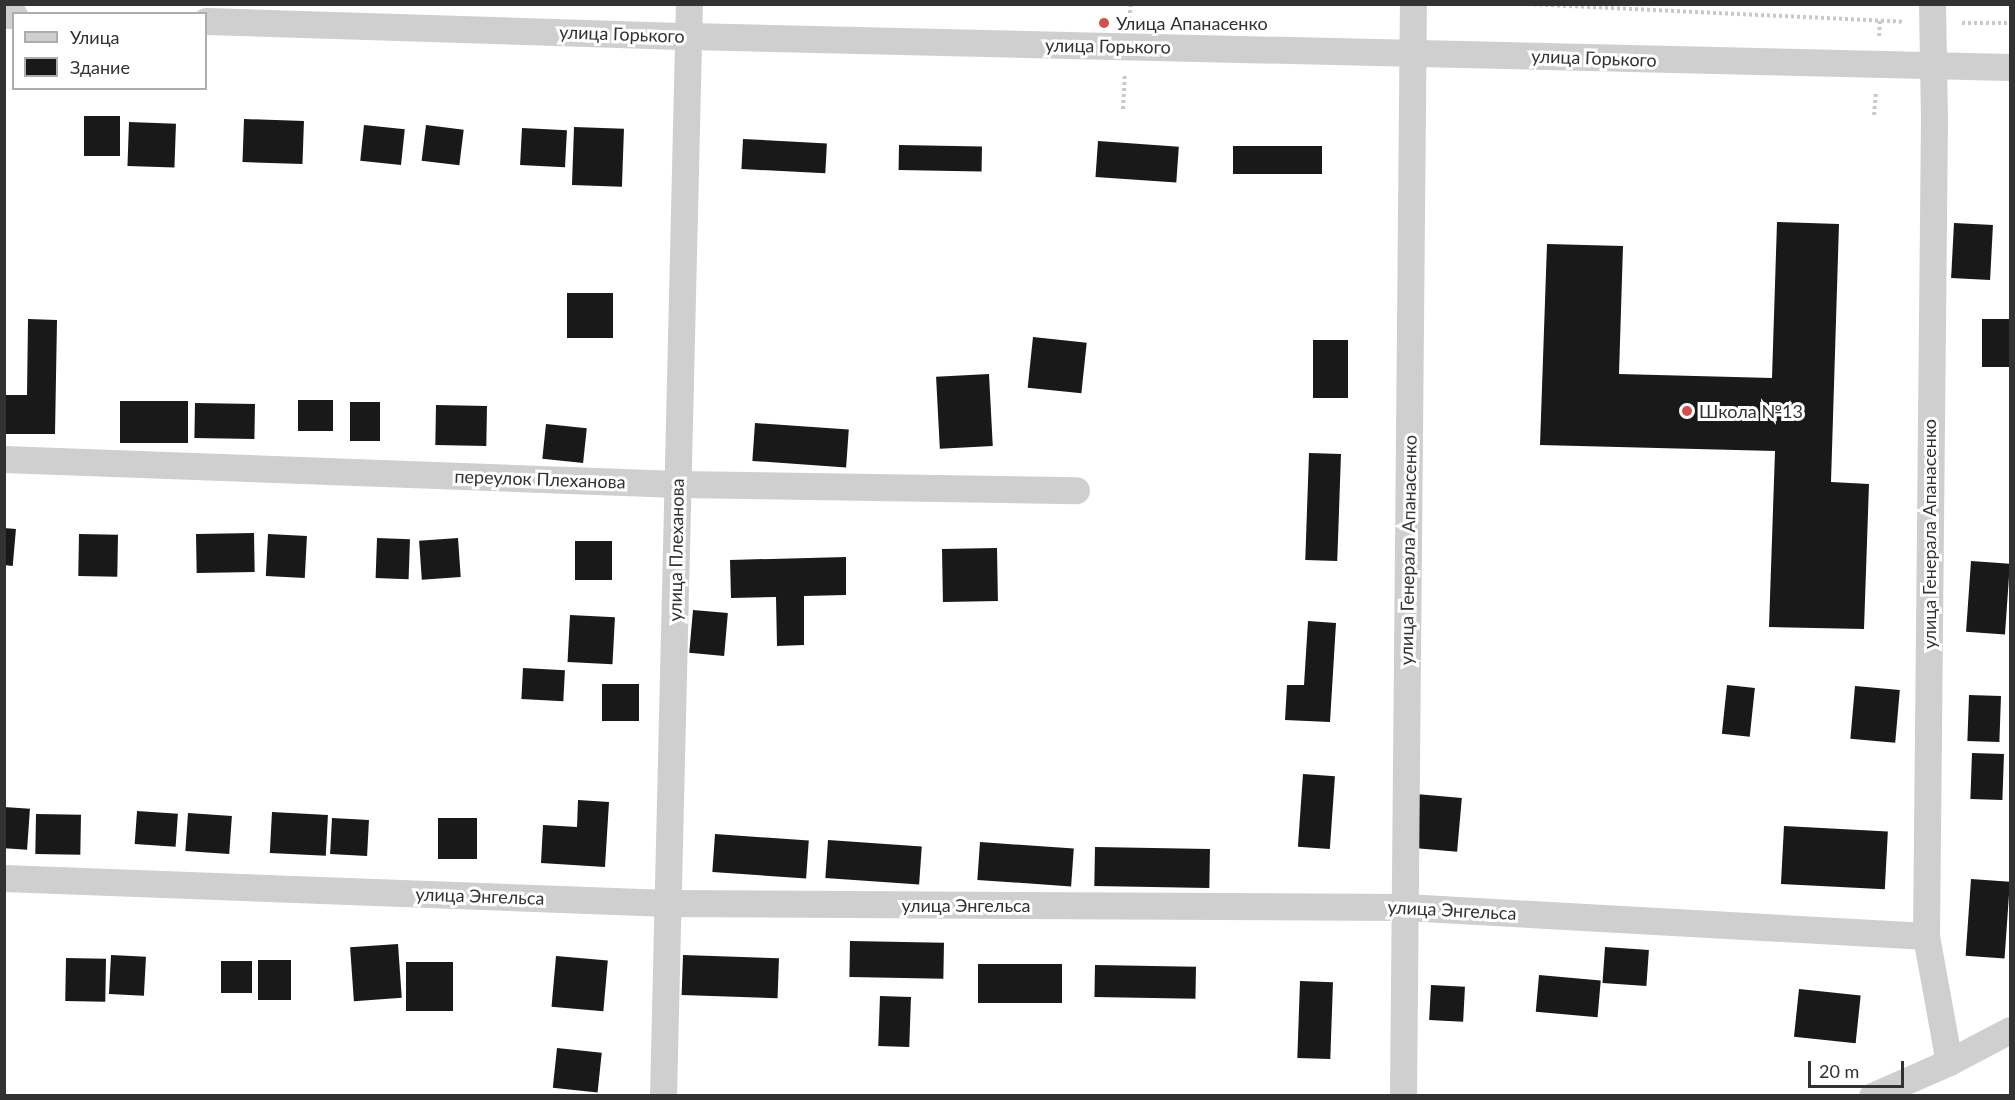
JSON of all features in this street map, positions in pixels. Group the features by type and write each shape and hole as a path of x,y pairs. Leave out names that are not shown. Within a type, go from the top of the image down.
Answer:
{"street":[{"name":"улица Плеханова","path":"663,1095 689,4"},
{"name":"улица Генерала Апанасенко","path":"1403,1095 1413,4"},
{"name":"улица Генерала Апанасенко","path":"1932,14 1926,936 1948,1062"},
{"name":"улица Горького","path":"207,21 688,36 1933,67 2010,67"},
{"name":"переулок Плеханова","path":"4,459 678,484 1076,490"},
{"name":"улица Энгельса","path":"4,878 668,903 1405,907 1926,936"},
{"path":"1872,1095 1948,1062 2010,1030"}],"path":[{"path":"1527,4 1932,14 2010,24"}],"building":[{"path":"84,116 120,116 120,156 84,156"},
{"path":"244,119 304,121 302,164 242,162"},
{"path":"129,122 176,124 174,168 127,166"},
{"path":"364,125 405,129 401,165 360,161"},
{"path":"426,125 464,130 459,165 422,161"},
{"path":"574,127 624,129 622,187 572,185"},
{"path":"522,128 567,130 565,167 520,165"},
{"path":"743,139 827,143 825,173 741,169"},
{"path":"1098,141 1179,147 1176,183 1095,177"},
{"path":"899,145 982,146 982,171 899,170"},
{"path":"1233,146 1322,146 1322,174 1233,174"},
{"name":"Школа №13","path":"1777,222 1839,224 1831,482 1869,484 1864,629 1769,627 1775,451 1540,445 1547,244 1623,246 1619,374 1772,378"},
{"path":"1954,223 1993,225 1990,280 1951,278"},
{"path":"567,293 613,293 613,338 567,338"},
{"path":"28,319 57,320 55,434 4,434 4,395 27,395"},
{"path":"1982,319 2010,319 2010,367 1982,367"},
{"path":"1033,337 1087,343 1081,393 1028,388"},
{"path":"1313,340 1348,340 1348,398 1313,398"},
{"path":"989,374 993,446 940,449 936,377"},
{"path":"298,400 333,400 333,431 298,431"},
{"path":"120,401 188,401 188,443 120,443"},
{"path":"350,402 380,402 380,441 350,441"},
{"path":"195,403 255,404 254,439 194,438"},
{"path":"436,405 487,406 486,446 435,445"},
{"path":"755,423 849,430 846,467 752,461"},
{"path":"546,424 587,428 583,463 542,459"},
{"path":"1309,453 1341,454 1337,561 1305,560"},
{"path":"4,528 16,529 13,566 4,565"},
{"path":"254,533 255,572 197,573 196,534"},
{"path":"79,534 118,535 117,577 78,576"},
{"path":"268,534 307,536 305,578 266,576"},
{"path":"377,538 410,539 409,579 376,578"},
{"path":"458,538 461,577 422,580 419,541"},
{"path":"575,541 612,541 612,580 575,580"},
{"path":"997,548 998,601 943,602 942,549"},
{"path":"846,557 846,595 804,596 804,645 777,646 776,597 731,598 730,560"},
{"path":"1971,561 2010,564 2005,635 1966,632"},
{"path":"693,610 728,613 724,656 689,653"},
{"path":"570,615 615,617 612,664 568,662"},
{"path":"1308,621 1336,623 1330,722 1285,720 1287,685 1304,685"},
{"path":"523,668 565,670 563,701 521,699"},
{"path":"602,684 639,684 639,721 602,721"},
{"path":"1727,685 1755,688 1750,737 1722,734"},
{"path":"1855,686 1900,690 1895,743 1850,739"},
{"path":"1969,695 2001,696 1999,742 1967,741"},
{"path":"1972,753 2004,754 2002,800 1970,799"},
{"path":"1303,774 1335,776 1330,849 1298,847"},
{"path":"1416,794 1462,798 1457,852 1411,848"},
{"path":"578,800 609,802 605,867 541,863 543,825 577,827"},
{"path":"4,807 30,809 27,850 4,848"},
{"path":"137,811 178,814 176,847 135,844"},
{"path":"272,812 328,815 326,856 270,853"},
{"path":"188,813 232,816 229,854 185,851"},
{"path":"36,814 81,815 80,855 35,854"},
{"path":"332,818 369,820 367,856 330,854"},
{"path":"438,818 477,818 477,859 438,859"},
{"path":"1784,826 1888,831 1885,889 1781,884"},
{"path":"715,834 809,841 806,878 712,872"},
{"path":"828,840 922,847 919,884 825,878"},
{"path":"980,842 1074,849 1071,886 977,880"},
{"path":"1095,847 1210,849 1209,888 1094,886"},
{"path":"1971,879 2010,882 2005,959 1966,956"},
{"path":"850,941 944,943 943,979 849,977"},
{"path":"398,944 402,998 354,1001 350,947"},
{"path":"1605,947 1649,950 1646,986 1602,983"},
{"path":"111,955 146,957 144,996 109,994"},
{"path":"683,955 779,958 778,998 682,995"},
{"path":"556,956 608,961 603,1011 552,1007"},
{"path":"66,958 106,959 105,1002 65,1001"},
{"path":"258,960 291,960 291,1000 258,1000"},
{"path":"221,961 252,961 252,993 221,993"},
{"path":"406,962 453,962 453,1011 406,1011"},
{"path":"978,964 1062,964 1062,1003 978,1003"},
{"path":"1095,965 1196,967 1195,999 1094,997"},
{"path":"1539,975 1601,980 1598,1017 1536,1012"},
{"path":"1300,981 1333,982 1330,1059 1297,1058"},
{"path":"1431,985 1465,987 1463,1022 1429,1020"},
{"path":"1799,989 1861,995 1856,1043 1794,1037"},
{"path":"880,996 911,997 909,1047 878,1046"},
{"path":"557,1048 602,1053 598,1092 553,1088"}],"place":[{"name":"Улица Апанасенко","path":"1104,23"},
{"name":"Школа №13","path":"1687,411"}]}
